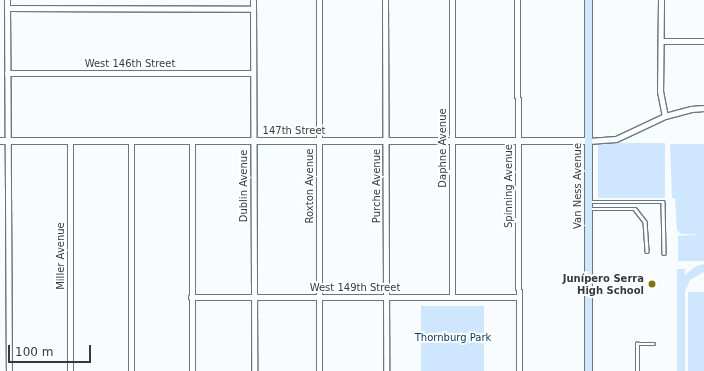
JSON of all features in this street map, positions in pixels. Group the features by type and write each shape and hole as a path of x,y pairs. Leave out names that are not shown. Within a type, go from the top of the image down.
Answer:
{"main road":[{"name":"Van Ness Avenue","path":"588,0 588,371"}],"street":[{"path":"7,0 9,371"},
{"name":"Dublin Avenue","path":"253,0 254,371"},
{"name":"Roxton Avenue","path":"319,0 319,371"},
{"name":"Purche Avenue","path":"385,0 386,371"},
{"name":"Daphne Avenue","path":"452,0 452,297"},
{"name":"Spinning Avenue","path":"517,0 519,371"},
{"path":"661,0 660,91 665,116"},
{"path":"7,8 253,9"},
{"path":"661,41 704,41"},
{"name":"West 146th Street","path":"7,73 253,74"},
{"path":"588,141 616,139 665,116 691,109 704,108"},
{"name":"147th Street","path":"0,141 588,141"},
{"name":"Miller Avenue","path":"70,141 70,371"},
{"path":"131,141 132,371"},
{"path":"192,141 192,371"},
{"name":"West 149th Street","path":"191,297 518,297"}],"lane":[{"path":"588,205 663,202 664,253"},
{"path":"588,205 635,209 645,222 647,251"},
{"path":"637,371 637,344 654,344"}],"green space":[{"path":"598,143 665,143 665,198 598,198"},
{"path":"670,144 704,144 704,261 678,261 678,236 700,234 681,234 677,230 675,198 672,198"},
{"path":"704,264 704,272 690,280 685,292 685,371 677,371 677,269 685,269 685,275 696,266"},
{"path":"688,292 704,292 704,371 688,371"},
{"name":"Thornburg Park","path":"421,306 484,306 484,371 421,371"}],"place":[{"name":"Junípero Serra High School","path":"652,284"}]}
